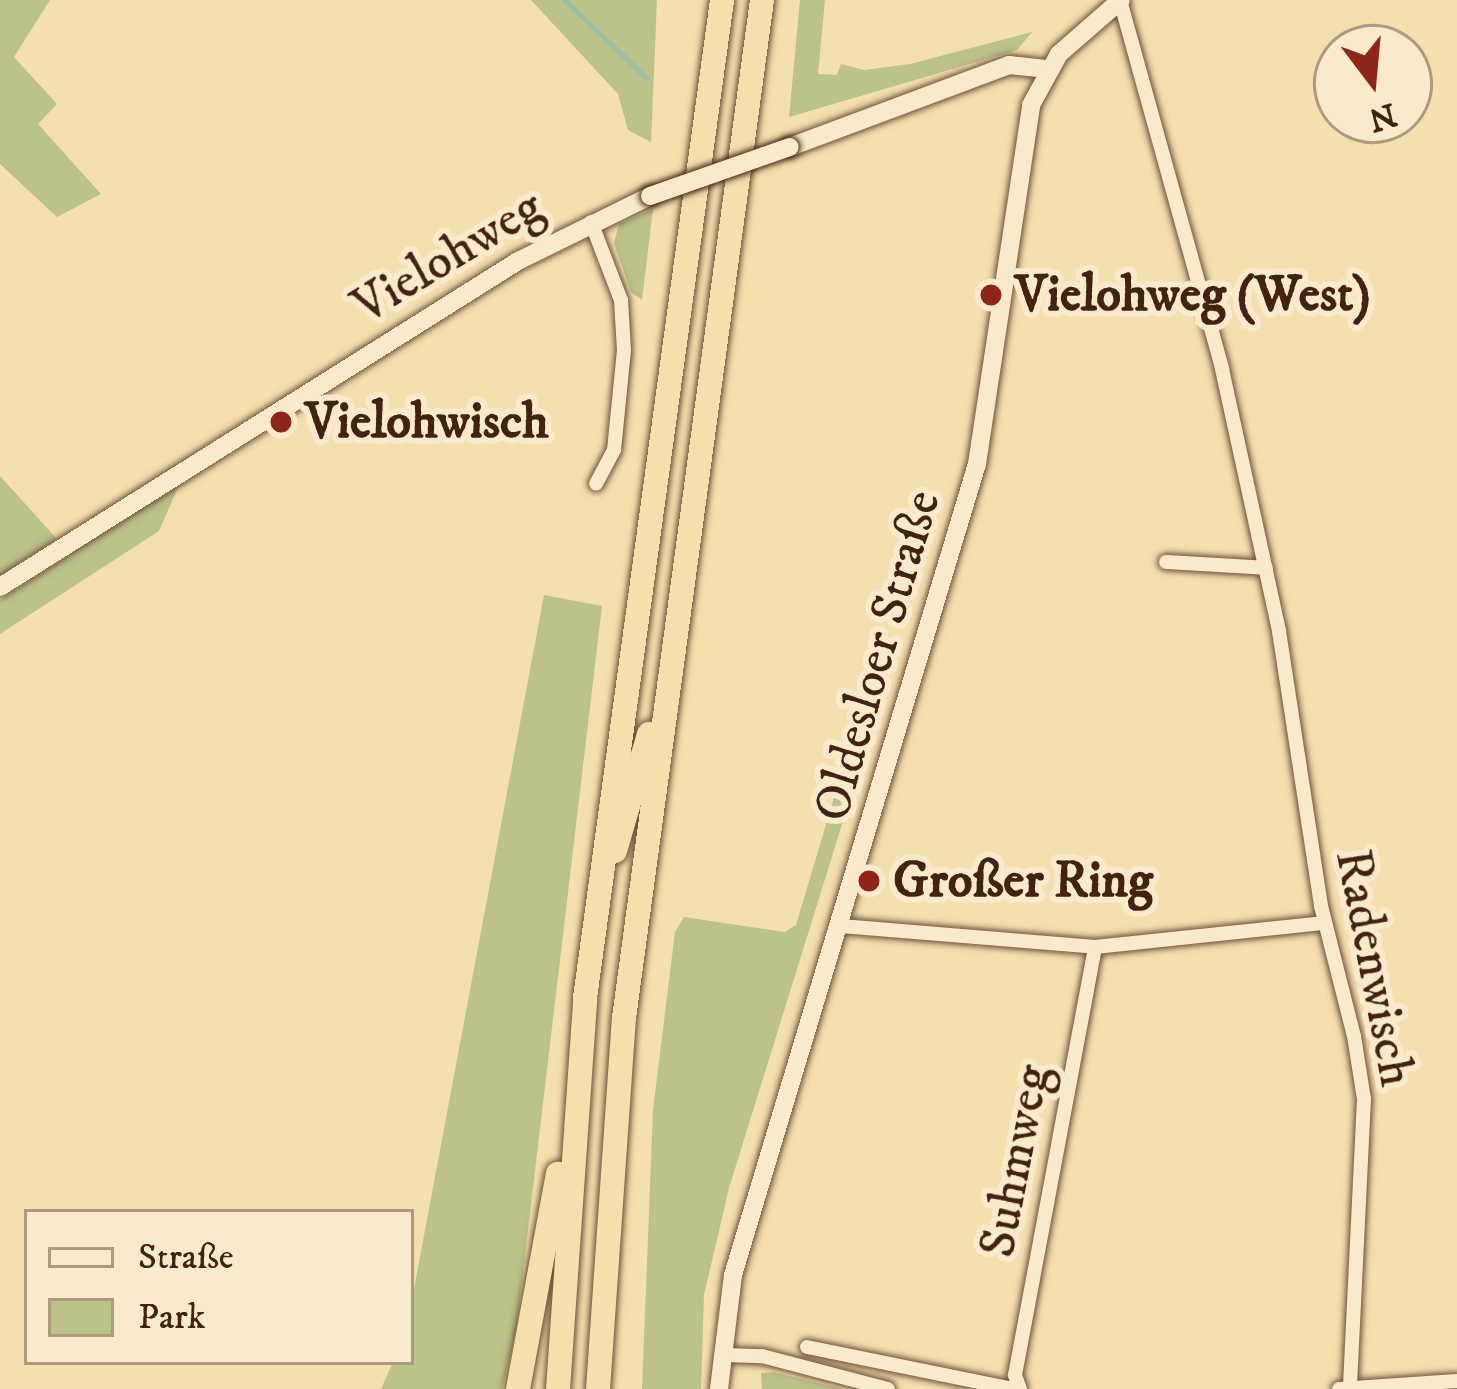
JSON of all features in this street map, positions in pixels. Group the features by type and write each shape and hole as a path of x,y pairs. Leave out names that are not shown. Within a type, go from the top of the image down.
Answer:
{"highway":[{"path":"559,1389 570,1142 594,924 722,0"},
{"path":"598,1389 610,1160 634,928 762,0"},
{"path":"632,644 634,928"},
{"path":"594,924 674,646"},
{"path":"518,1389 547,1204 570,1142"}],"main road":[{"name":"Oldesloer Straße","path":"719,1389 727,1355 733,1275 977,464 1036,89 1046,69 1120,0"},
{"name":"Vielohweg","path":"0,587 590,221 1022,63 1046,69"},
{"path":"979,78 1004,76 1036,89"},
{"name":"Oldesloer Straße","path":"727,1355 733,1389"}],"street":[{"name":"Radenwisch","path":"1120,0 1176,184 1266,568 1325,923 1364,1099 1344,1387"},
{"path":"590,221 621,300 623,350 614,450 596,484"},
{"path":"1166,562 1266,568"},
{"path":"841,926 1095,946 1325,923"},
{"name":"Suhmweg","path":"1017,1389 1015,1375 1095,946"},
{"path":"807,1347 1017,1389"},
{"path":"727,1355 762,1356 888,1389"},
{"path":"1344,1387 1457,1381"}],"green space":[{"path":"0,0 50,0 14,57 57,104 38,124 101,194 57,217 0,164"},
{"path":"531,0 657,0 651,142 628,130 618,94"},
{"path":"800,0 825,0 818,74 837,75 841,64 864,70 910,64 1032,32 1017,50 789,117"},
{"path":"653,209 642,300 631,292 614,243 619,224"},
{"path":"0,476 57,539 0,576"},
{"path":"180,483 159,531 0,634 0,600"},
{"path":"544,595 602,606 516,1331 502,1389 381,1389 392,1365 414,1365 414,1289"},
{"path":"857,776 729,1188 704,1295 701,1389 642,1389 653,1110 675,932 684,917 785,932 796,925 839,781"},
{"path":"761,1373 843,1389 762,1389"}],"waterway":[{"path":"565,0 647,78"}],"place":[{"name":"Vielohweg (West)","path":"991,295"},
{"name":"Vielohwisch","path":"281,422"},
{"name":"Großer Ring","path":"869,881"}]}
